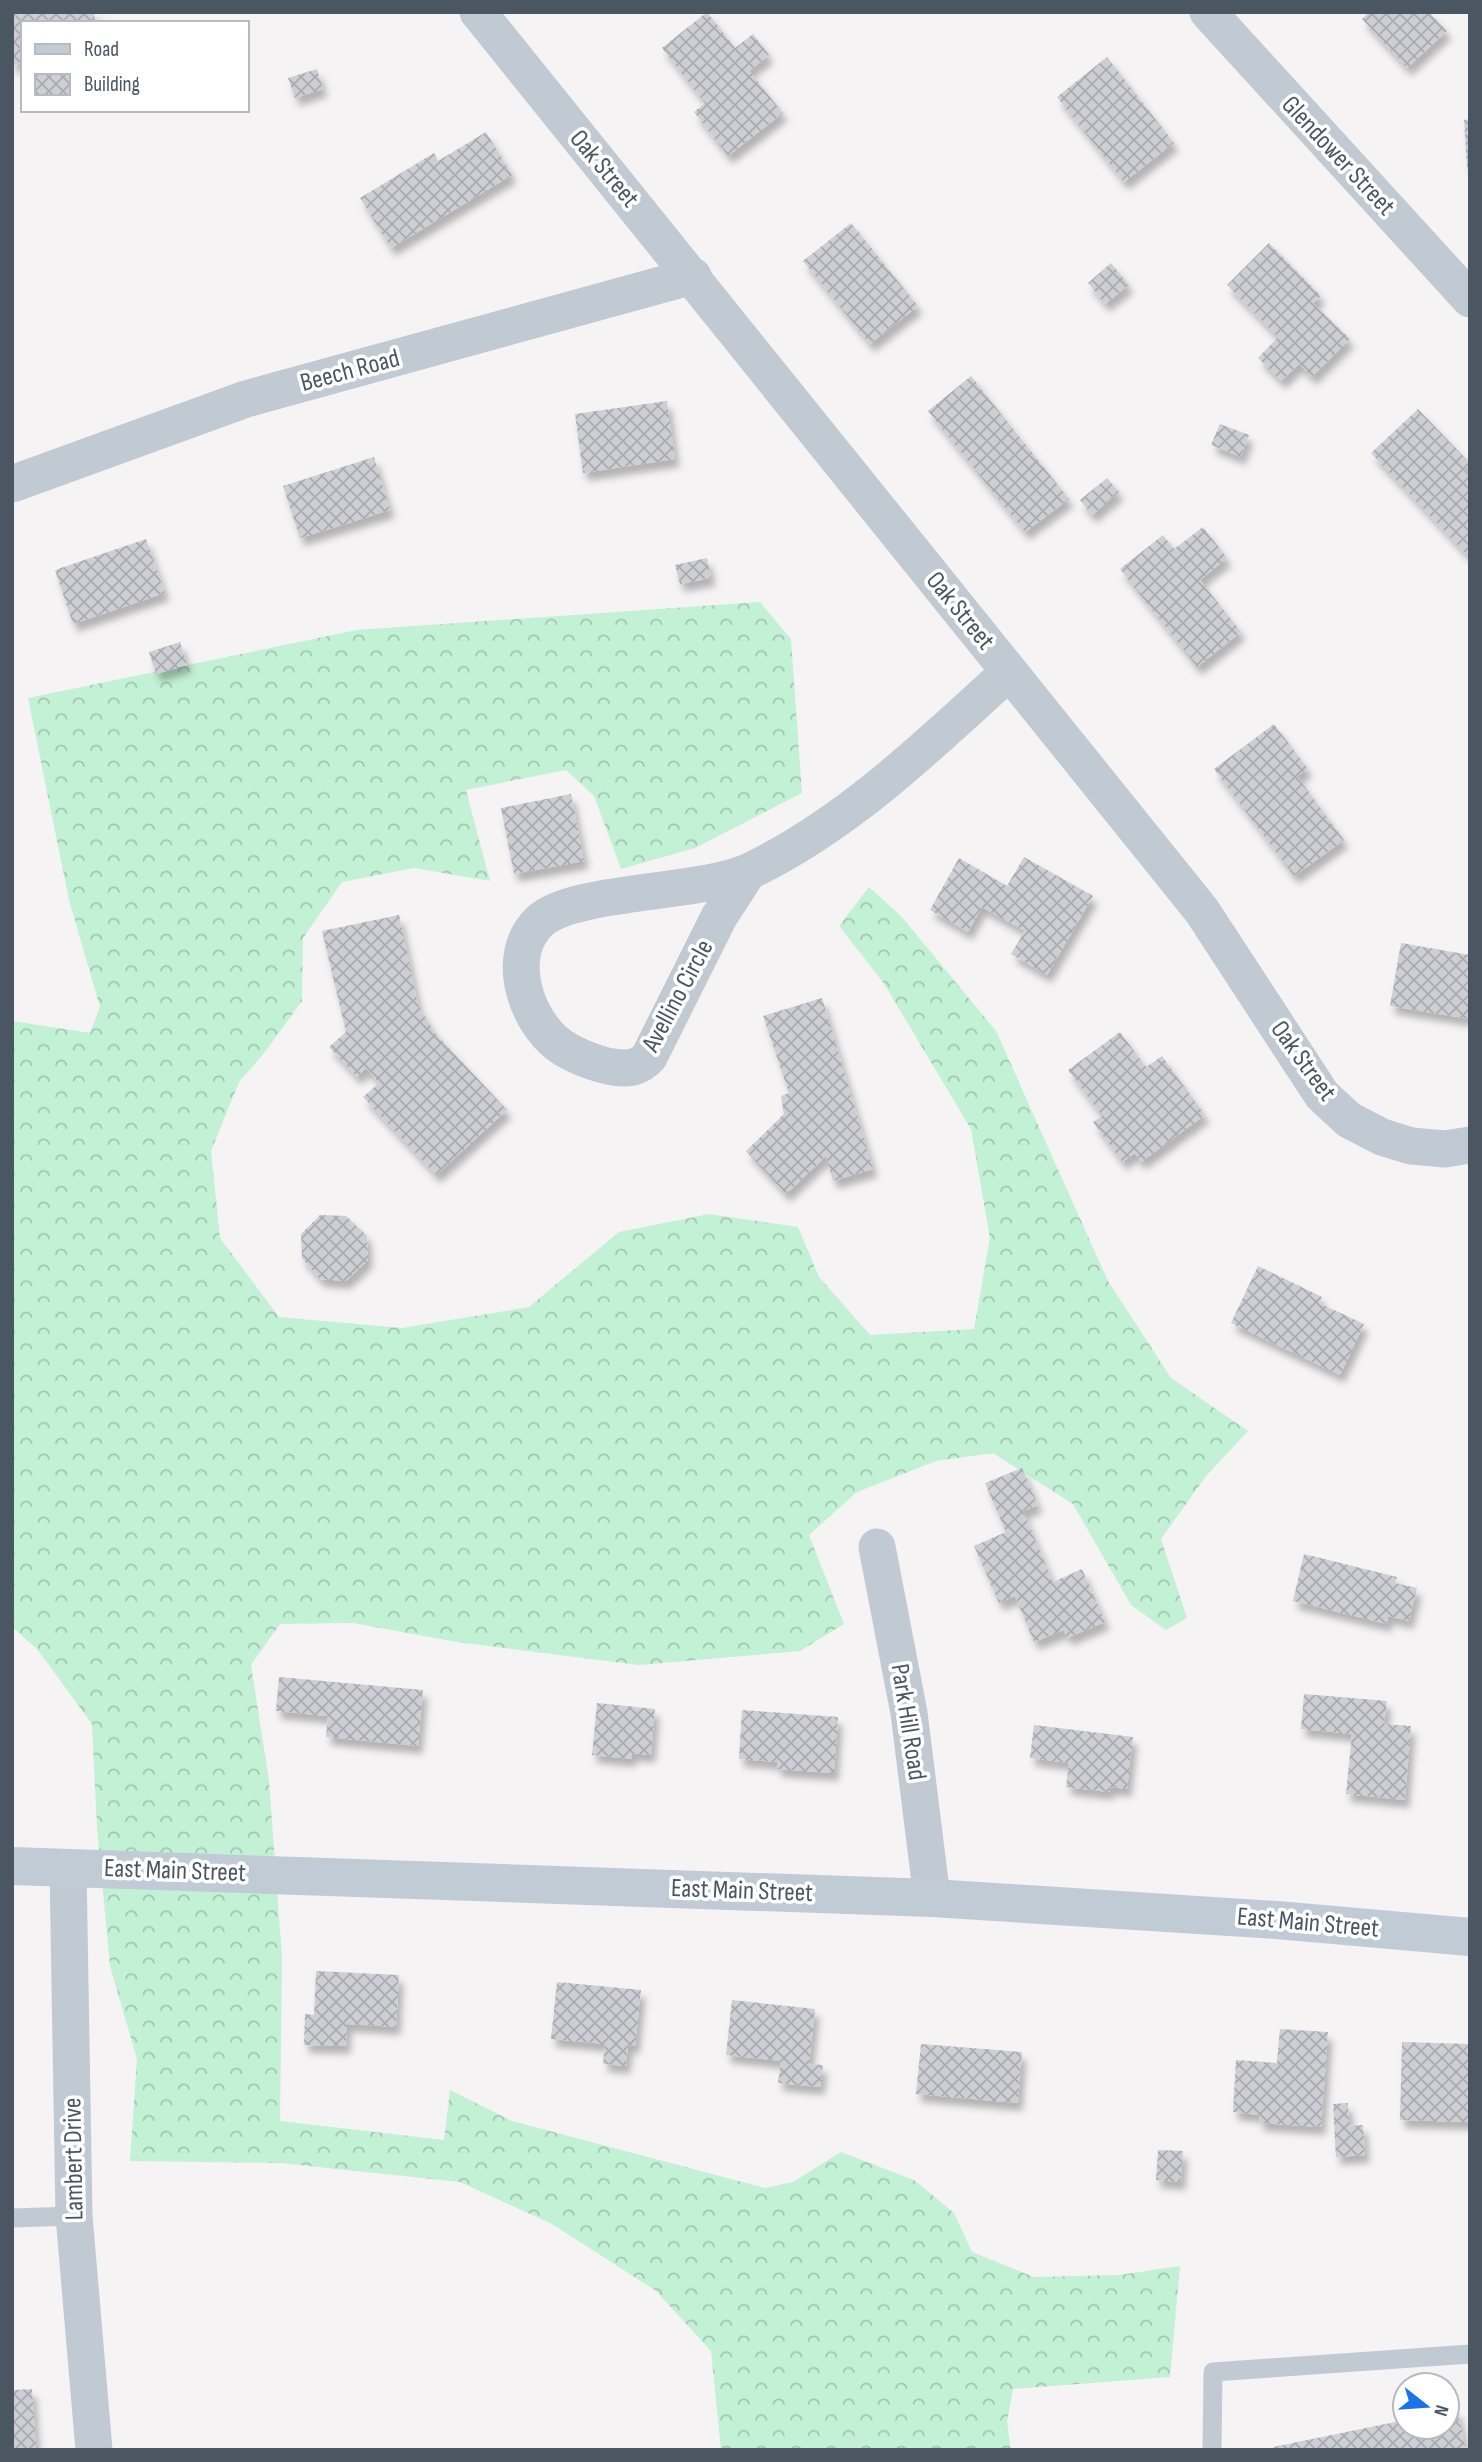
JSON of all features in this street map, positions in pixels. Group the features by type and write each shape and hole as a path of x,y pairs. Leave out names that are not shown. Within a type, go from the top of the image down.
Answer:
{"main road":[{"name":"East Main Street","path":"12,1866 932,1898 1277,1920 1470,1937"}],"street":[{"name":"Oak Street","path":"478,12 1202,911 1322,1095 1349,1120 1382,1137 1422,1147 1445,1149 1470,1145"},
{"name":"Glendower Street","path":"1208,12 1470,299"},
{"name":"Beech Road","path":"12,484 246,399 693,276"},
{"name":"Avellino Circle","path":"748,872 719,917 649,1057 636,1066 621,1068 587,1061 553,1040 534,1011 520,977 523,950 541,920 574,906 698,884 748,872 842,816 914,758 1009,672"},
{"name":"Park Hill Road","path":"877,1547 909,1713 932,1898"},
{"name":"Lambert Drive","path":"68,1868 74,2216 94,2450"}],"lane":[{"path":"12,2218 74,2216"},
{"path":"1212,2450 1213,2372 1470,2354"}],"green space":[{"path":"760,602 791,639 802,793 695,848 621,869 594,796 566,770 466,790 490,881 414,868 342,882 303,938 302,1001 265,1052 239,1082 211,1151 220,1238 279,1317 402,1328 529,1307 619,1232 709,1214 798,1227 819,1277 870,1335 974,1329 990,1238 971,1129 883,982 839,926 869,887 901,916 996,1031 1108,1281 1171,1378 1248,1431 1206,1476 1161,1539 1187,1618 1166,1630 1131,1605 1073,1504 993,1453 936,1461 857,1492 809,1535 844,1624 800,1651 639,1665 457,1642 353,1623 280,1624 251,1665 269,1781 282,1957 280,2121 444,2140 450,2090 512,2121 765,2188 793,2182 841,2152 914,2180 954,2213 972,2252 1034,2277 1119,2275 1180,2266 1170,2377 1013,2389 1007,2422 1011,2450 721,2450 711,2351 656,2291 552,2224 460,2182 280,2163 130,2161 137,2059 110,1966 97,1828 92,1724 37,1649 12,1627 12,1021 90,1033 100,1007 69,900 28,698 357,630"}],"building":[{"path":"12,12 100,12 94,15 96,21 21,21 21,63 12,66"},
{"path":"707,12 735,48 753,34 769,55 749,71 783,113 728,156 694,112 705,103 662,48"},
{"path":"1369,12 1429,12 1447,31 1407,68 1362,19"},
{"path":"1107,57 1174,143 1124,182 1057,97"},
{"path":"317,69 323,89 295,98 288,78"},
{"path":"1470,119 1470,167 1467,167 1464,120"},
{"path":"486,132 512,175 391,248 360,198 434,153 438,161"},
{"path":"851,223 918,306 870,344 803,261"},
{"path":"1269,243 1321,296 1313,303 1350,339 1312,377 1299,364 1281,381 1258,358 1278,337 1227,285"},
{"path":"1111,263 1129,285 1105,304 1088,283"},
{"path":"971,376 1069,499 1025,532 928,411"},
{"path":"667,401 675,459 583,473 575,414"},
{"path":"1418,409 1470,463 1464,470 1470,476 1470,551 1466,554 1371,453"},
{"path":"1220,424 1249,435 1241,457 1211,445"},
{"path":"374,457 390,510 300,538 283,486"},
{"path":"1107,478 1119,492 1092,515 1080,500"},
{"path":"1203,527 1227,558 1200,580 1241,632 1197,667 1120,569 1163,535 1174,549"},
{"path":"146,539 165,593 73,624 55,570"},
{"path":"707,558 711,578 680,584 675,565"},
{"path":"180,642 187,665 156,674 149,652"},
{"path":"1274,724 1308,769 1297,776 1344,840 1294,876 1214,769"},
{"path":"571,794 584,861 514,874 501,808"},
{"path":"1024,857 1093,896 1047,975 1011,954 1025,931 982,907 968,932 930,910 959,858 1007,886"},
{"path":"399,915 418,1005 435,1033 507,1110 436,1175 363,1097 379,1083 366,1068 357,1077 329,1047 346,1032 322,931"},
{"path":"1401,943 1470,955 1470,1019 1390,1006"},
{"path":"822,998 873,1169 833,1181 826,1156 786,1194 746,1151 784,1114 781,1096 789,1093 763,1016"},
{"path":"1120,1032 1146,1067 1162,1056 1205,1115 1141,1162 1135,1153 1122,1162 1093,1122 1102,1116 1068,1070"},
{"path":"320,1215 346,1216 367,1236 368,1260 346,1281 320,1279 302,1258 301,1234"},
{"path":"1258,1266 1322,1297 1319,1303 1364,1324 1340,1375 1231,1323"},
{"path":"1022,1468 1038,1505 1023,1511 1053,1582 1082,1569 1105,1622 1067,1638 1064,1630 1034,1642 1015,1596 999,1603 974,1546 1006,1532 985,1483"},
{"path":"1304,1554 1397,1577 1395,1583 1417,1588 1409,1621 1388,1616 1387,1624 1293,1601"},
{"path":"279,1677 423,1690 418,1746 326,1737 328,1716 276,1711"},
{"path":"1304,1694 1387,1701 1384,1724 1411,1726 1405,1800 1346,1794 1352,1734 1301,1729"},
{"path":"597,1703 655,1709 651,1755 632,1753 632,1759 592,1755"},
{"path":"742,1710 838,1717 834,1773 777,1769 777,1762 739,1759"},
{"path":"1034,1725 1133,1737 1127,1789 1110,1787 1109,1792 1066,1787 1069,1763 1030,1758"},
{"path":"316,1971 399,1975 396,2027 347,2024 346,2046 304,2045 305,2014 314,2015"},
{"path":"557,1982 641,1990 635,2046 628,2045 626,2066 603,2064 605,2044 551,2039"},
{"path":"732,2000 815,2009 809,2064 823,2065 820,2087 778,2083 781,2061 726,2055"},
{"path":"1280,2029 1328,2032 1321,2127 1259,2123 1260,2115 1233,2112 1236,2060 1277,2063"},
{"path":"1402,2042 1470,2044 1470,2122 1400,2120"},
{"path":"921,2044 1022,2052 1018,2103 916,2094"},
{"path":"1348,2103 1349,2126 1363,2125 1365,2155 1336,2157 1333,2104"},
{"path":"1158,2150 1183,2151 1181,2182 1156,2180"},
{"path":"32,2389 36,2450 12,2450 12,2390"},
{"path":"1391,2423 1391,2441 1461,2441 1461,2427 1466,2450 1274,2450 1273,2447"}]}
